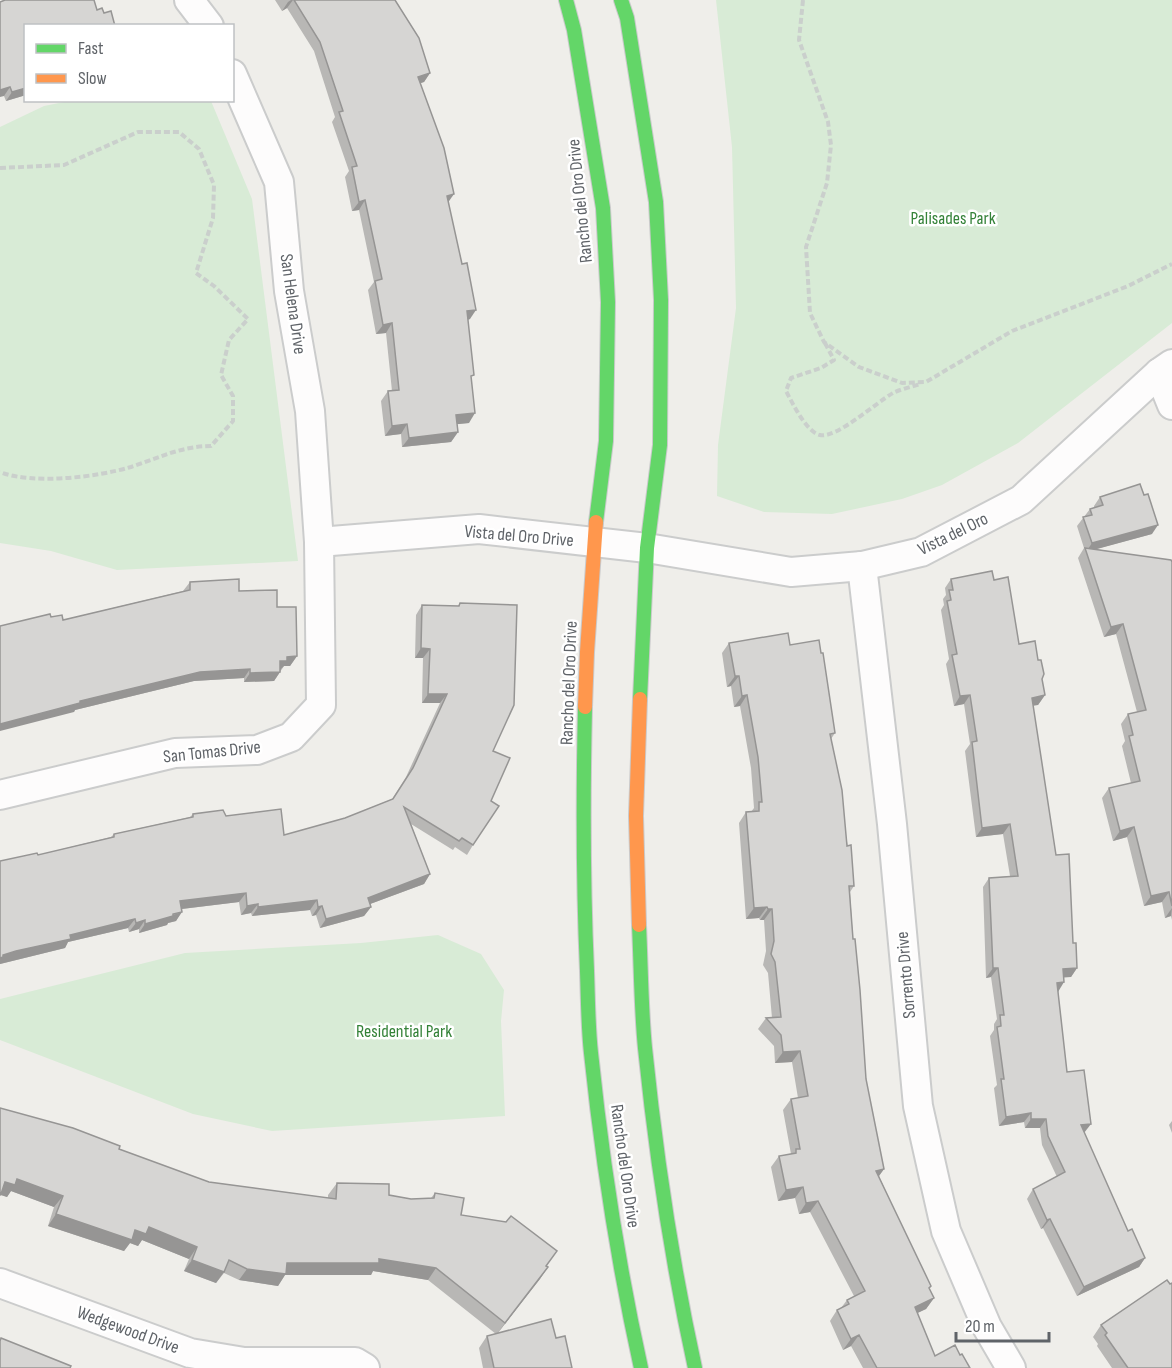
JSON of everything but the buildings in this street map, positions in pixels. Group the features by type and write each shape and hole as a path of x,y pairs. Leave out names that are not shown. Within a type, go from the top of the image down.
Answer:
{"main road":[{"name":"Rancho del Oro Drive","path":"566,0 574,30 603,208 608,302 606,441 594,543 587,652 582,816 591,1050 606,1174 640,1368"},
{"name":"Rancho del Oro Drive","path":"621,0 627,18 656,202 661,300 660,445 647,548 636,816 645,1046 659,1167 681,1304 695,1368"}],"street":[{"path":"189,0 207,24"},
{"name":"San Helena Drive","path":"234,79 279,183 289,291 310,411 319,542"},
{"path":"1166,369 1172,405"},
{"name":"Vista del Oro","path":"647,548 791,572 862,566 921,552 1021,500 1166,369"},
{"name":"Vista del Oro Drive","path":"319,542 480,529 647,548"},
{"name":"San Tomas Drive","path":"0,795 175,753 257,750 291,737 321,705 319,542"},
{"name":"Sorrento Drive","path":"862,566 892,824 918,1106 946,1231 987,1327 1011,1368"},
{"name":"Wedgewood Drive","path":"0,1283 189,1353 244,1362 355,1362 365,1368"}],"path":[{"path":"803,0 799,40 828,123 831,145 827,183 806,247 810,313 834,360 821,368 791,378 786,391 810,429 819,435 829,435 894,393 926,382 1011,331 1128,286 1172,264"},
{"path":"0,168 64,165 138,132 179,132 199,149 214,185 213,218 196,273 214,286 248,319 229,340 222,375 232,396 233,421 211,446 191,446 129,467 68,478 15,478 0,472"},
{"path":"824,342 859,368 902,383 926,382"}],"green space":[{"name":"Palisades Park","path":"716,0 1172,0 1172,323 1018,443 942,485 902,499 832,514 764,512 717,496 718,445 736,308 732,147"},
{"path":"64,102 211,102 252,199 298,561 117,570 51,551 0,543 0,127 44,106"},
{"name":"Residential Park","path":"438,935 481,954 504,990 501,1021 505,1116 272,1131 193,1114 0,1040 0,999 185,953 361,943"}],"traffic: fast":[{"path":"566,0 574,30 603,208 608,302 606,441 596,522"},
{"path":"621,0 627,18 656,202 661,300 660,445 647,548 640,699"},
{"path":"585,707 584,872 590,1043 612,1211 641,1368"},
{"path":"639,925 644,1033 654,1129 672,1249 695,1368"}],"traffic: slow":[{"path":"585,707 596,522"},
{"path":"639,925 636,816 640,699"}]}
